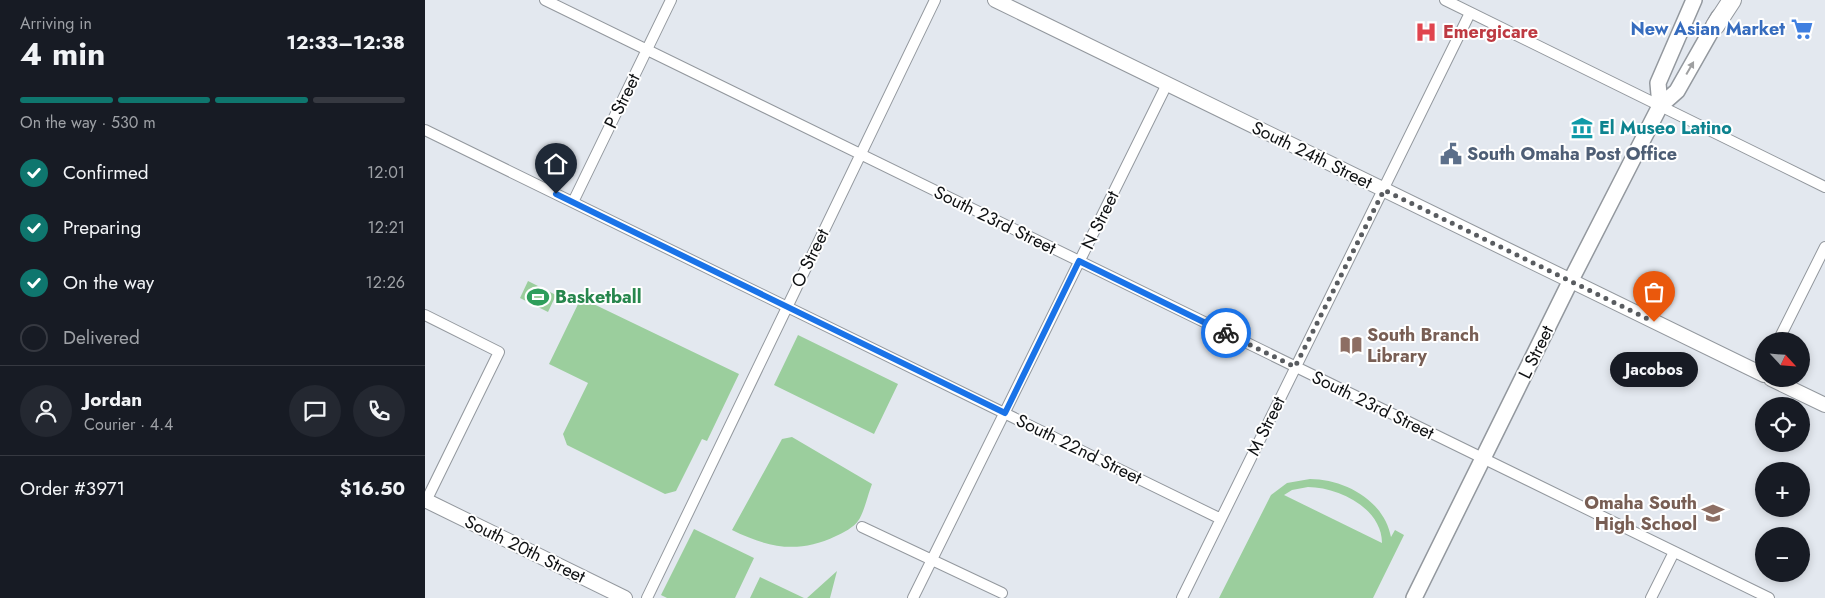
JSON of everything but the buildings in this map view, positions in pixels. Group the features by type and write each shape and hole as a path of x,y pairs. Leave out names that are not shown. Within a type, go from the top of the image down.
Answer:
{"highway":[{"path":"1715,26 1732,0"}],"main road":[{"name":"South 24th Street","path":"995,0 1570,282 1755,370"},
{"name":"L Street","path":"1660,106 1658,84 1694,0"},
{"name":"L Street","path":"1414,598 1570,282 1660,106 1677,91 1728,0"},
{"name":"South 24th Street","path":"1790,388 1825,406"},
{"name":"South 20th Street","path":"425,501 625,598"}],"street":[{"name":"South 23rd Street","path":"545,0 1769,598"},
{"name":"P Street","path":"573,202 671,0"},
{"name":"O Street","path":"647,598 935,0"},
{"path":"1445,0 1825,187"},
{"name":"M Street","path":"1182,598 1470,12"},
{"name":"N Street","path":"913,598 1167,84"},
{"name":"South 22nd Street","path":"425,130 1221,519"},
{"path":"1782,332 1825,247"},
{"path":"425,315 499,352 425,501"},
{"path":"862,527 1002,594"},
{"path":"1651,598 1674,552"}],"green space":[{"name":"Basketball","path":"528,281 556,295 548,312 520,298"},
{"path":"581,298 739,374 707,441 702,439 676,491 665,494 567,445 563,434 588,383 549,364"},
{"path":"798,335 898,384 874,434 774,385"},
{"path":"792,437 872,484 860,518 845,532 822,542 796,547 771,545 732,530 782,439"},
{"path":"1310,479 1323,480 1349,488 1361,494 1380,512 1387,524 1391,537 1395,530 1404,535 1373,598 1219,598 1271,495 1287,483","holes":["1308,487 1320,488 1345,495 1366,510 1375,519 1382,543 1284,495 1292,490"]},
{"path":"694,529 754,558 735,598 667,598 661,595"},
{"path":"837,571 830,598 807,598"},
{"path":"760,577 804,598 750,598"}],"way so far":[{"path":"1226,333 1295,367 1384,190 1654,322"}],"place":[{"name":"New Asian Market","path":"1802,29"},
{"name":"Emergicare","path":"1426,32"},
{"name":"El Museo Latino","path":"1582,128"},
{"name":"South Omaha Post Office","path":"1451,154"},
{"name":"Basketball","path":"538,297"},
{"name":"Jacobos","path":"1654,322"},
{"name":"South Branch Library","path":"1351,345"},
{"name":"Omaha South High School","path":"1713,513"}],"route":[{"path":"556,194 1005,413 1079,261 1226,333"}]}
